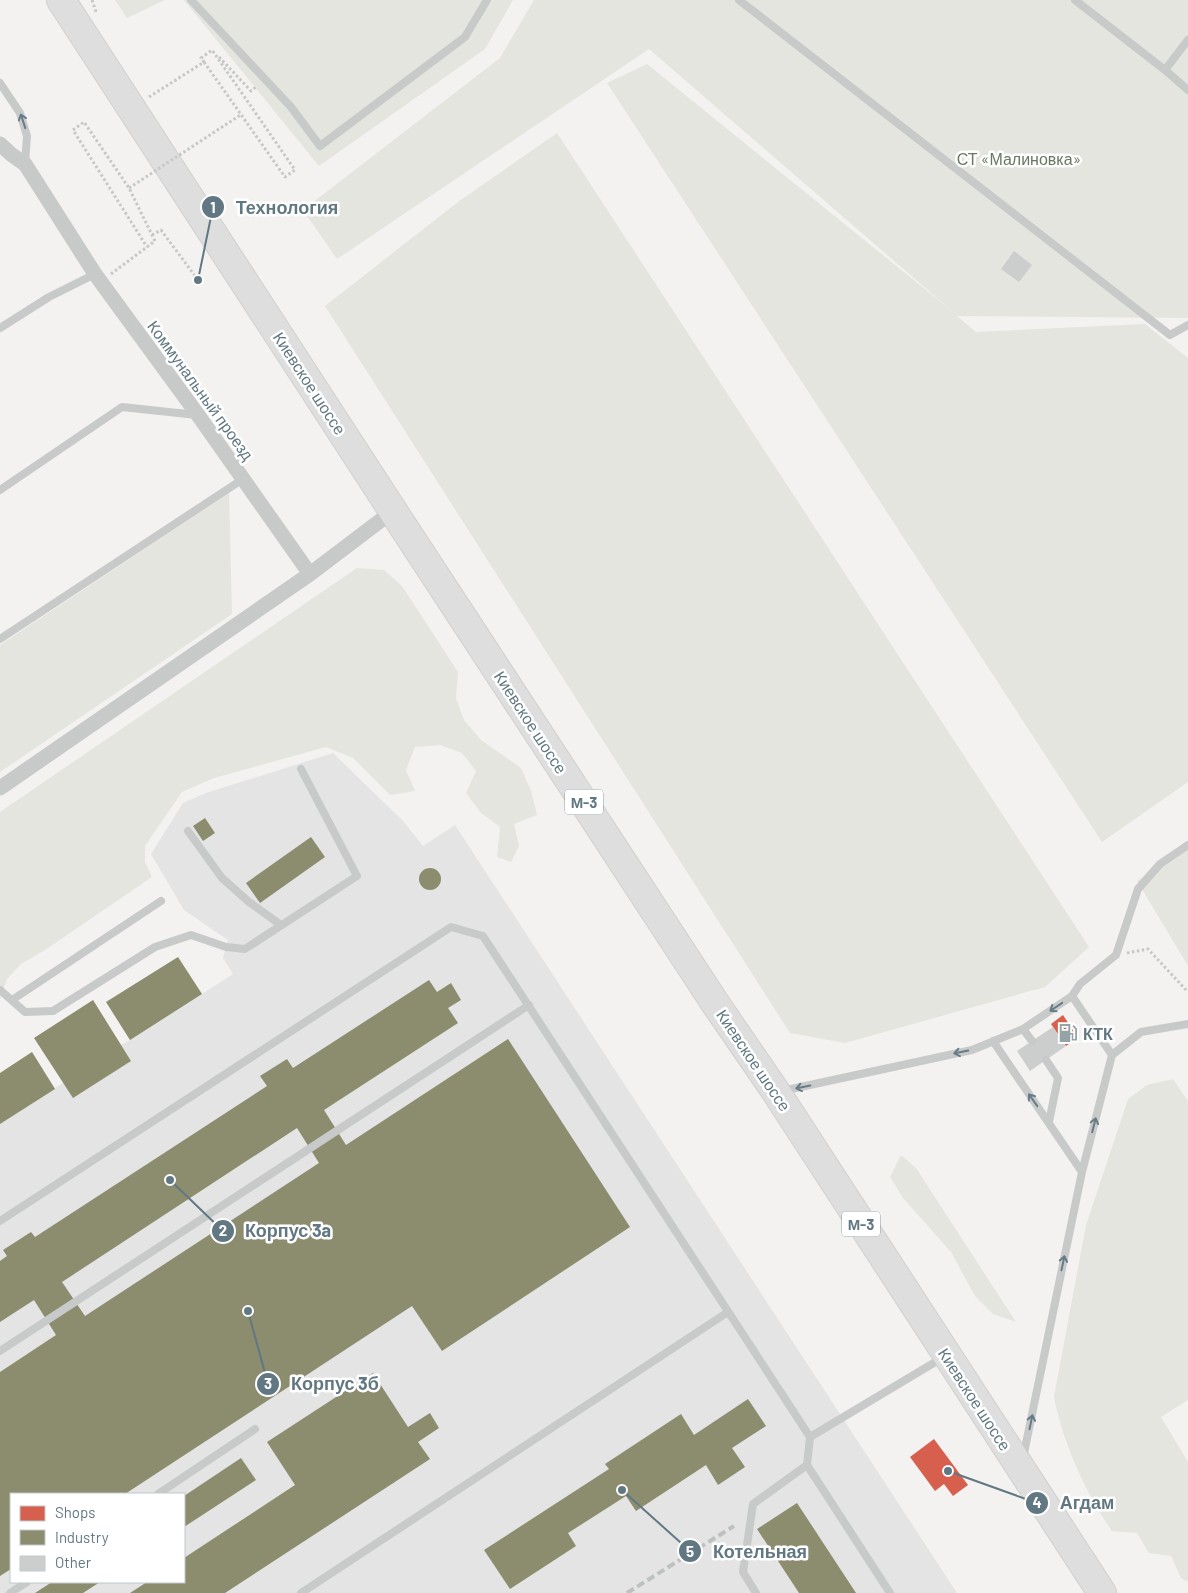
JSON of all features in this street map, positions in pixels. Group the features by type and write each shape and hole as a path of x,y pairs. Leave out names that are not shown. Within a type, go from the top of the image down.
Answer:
{"highway":[{"name":"Киевское шоссе","path":"61,0 393,511 717,1006 776,1092 1102,1593"}],"street":[{"name":"Коммунальный проезд","path":"0,144 25,164 97,278 198,415 310,574"},
{"path":"0,788 310,574 393,511"}],"lane":[{"path":"192,0 291,107 320,146 465,37 487,0"},
{"path":"739,0 1170,335 1188,325"},
{"path":"1075,0 1188,90"},
{"path":"1165,70 1188,40"},
{"path":"0,83 20,113 28,136 25,164"},
{"path":"0,328 49,297 97,278"},
{"path":"0,490 122,407 198,415"},
{"path":"0,639 243,478"},
{"path":"0,990 25,1012 53,1011 155,947 191,935 226,947 245,949 356,876 300,770"},
{"path":"188,831 222,878 249,902 281,925"},
{"path":"776,1092 972,1050 1024,1029 1072,996 1080,984 1116,955 1138,889 1160,864 1188,845"},
{"path":"12,1000 161,900"},
{"path":"0,1221 451,927 484,936 810,1438 807,1465 890,1593"},
{"path":"1072,996 1112,1055"},
{"path":"0,1352 528,1005"},
{"path":"1021,1470 1082,1172 1112,1055 1141,1032 1188,1024"},
{"path":"1024,1029 1032,1041"},
{"path":"993,1041 1082,1172"},
{"path":"1046,1060 1058,1078 1049,1122"},
{"path":"301,1593 728,1312"},
{"path":"810,1438 946,1356"},
{"path":"159,1493 255,1429"},
{"path":"756,1593 743,1572 753,1504 807,1465"},
{"path":"10,1593 25,1583"}],"path":[{"path":"92,0 99,20"},
{"path":"212,50 251,90 266,80"},
{"path":"212,50 295,170 285,177 201,58 212,50"},
{"path":"143,90 148,98 204,62"},
{"path":"128,188 242,114"},
{"path":"97,278 147,247 155,241 128,188 84,122 73,130 147,247"},
{"path":"152,236 161,230 198,280"},
{"path":"1116,955 1148,949 1188,992"}],"shaded area":[{"path":"333,753 403,821 423,846 455,825 957,1593 0,1593 0,1073 32,1052 55,1088 63,1083 93,1000 121,1045 130,1040 106,1002 178,957 202,994 233,974 223,958 228,940 184,910 151,854 183,803 206,793"}],"green space":[{"path":"115,0 165,0 127,18"},
{"path":"184,0 513,0 485,49 319,166"},
{"name":"СТ «Малиновка»","path":"534,0 1188,0 1188,318 957,316 976,332 1145,324 1188,358 1188,782 1102,842 607,83 647,64 952,311 649,49 337,259 303,210 500,58"},
{"path":"557,133 1089,947 1045,987 845,1043 790,1033 325,306 458,202"},
{"path":"229,493 232,614 0,772 0,645"},
{"path":"357,568 384,570 402,586 458,672 456,698 464,720 481,740 521,768 531,791 537,815 514,824 519,846 511,862 497,857 500,827 480,812 466,793 476,771 462,753 440,745 415,747 406,770 415,791 390,795 353,758 326,747 214,778 182,792 145,846 145,862 152,877 45,950 21,964 7,979 0,999 0,812"},
{"path":"1188,849 1188,966 1137,881"},
{"path":"1173,1079 1188,1101 1188,1400 1161,1417 1188,1462 1188,1582 1181,1578 1171,1556 1149,1553 1137,1533 1112,1531 1076,1467 1063,1432 1054,1397 1086,1225 1128,1099 1147,1085"},
{"path":"901,1155 916,1168 1016,1322 993,1314 975,1296 951,1252 903,1198 890,1177"}],"building: Shops":[{"path":"1063,1015 1078,1038 1066,1046 1051,1024"},
{"path":"934,1439 968,1485 953,1496 944,1484 935,1491 910,1457"}],"building: Industry":[{"path":"205,818 215,833 203,841 193,826"},
{"path":"311,837 325,857 260,903 246,883"},
{"path":"430,868 438,871 441,879 438,887 430,890 422,887 419,879 422,871"},
{"path":"178,957 202,994 130,1040 106,1002"},
{"path":"429,980 437,992 451,983 461,1000 448,1008 458,1023 324,1110 346,1145 508,1039 630,1227 442,1351 412,1306 127,1493 10,1493 10,1570 0,1576 0,1372 56,1335 34,1300 0,1322 0,1261 7,1256 3,1250 31,1232 35,1237 267,1086 260,1076 287,1059 293,1068","holes":["297,1128 319,1163 85,1316 62,1282"]},
{"path":"93,1000 131,1061 73,1098 34,1038"},
{"path":"32,1052 55,1089 0,1124 0,1073"},
{"path":"373,1373 408,1427 430,1413 439,1428 418,1442 430,1459 225,1593 130,1593 145,1583 185,1583 185,1557 295,1485 267,1442"},
{"path":"748,1399 766,1426 732,1448 745,1467 718,1485 706,1465 636,1511 626,1496 568,1533 576,1546 510,1589 484,1550 609,1469 605,1464 681,1414 694,1435"},
{"path":"241,1458 256,1480 185,1526 185,1495"},
{"path":"797,1503 856,1593 799,1593 757,1529"},
{"path":"50,1583 98,1583 83,1593 35,1593"}],"building: Other":[{"path":"1014,251 1032,265 1019,282 1001,269"},
{"path":"1053,1027 1066,1046 1030,1071 1017,1051"}],"railway":[{"path":"627,1593 734,1526"}],"place":[{"name":"Технология","path":"198,280"},
{"name":"КТК","path":"1068,1033"},
{"name":"Корпус 3a","path":"170,1180"},
{"name":"Корпус 3б","path":"248,1311"},
{"name":"Агдам","path":"948,1471"},
{"name":"Котельная","path":"622,1490"}]}
